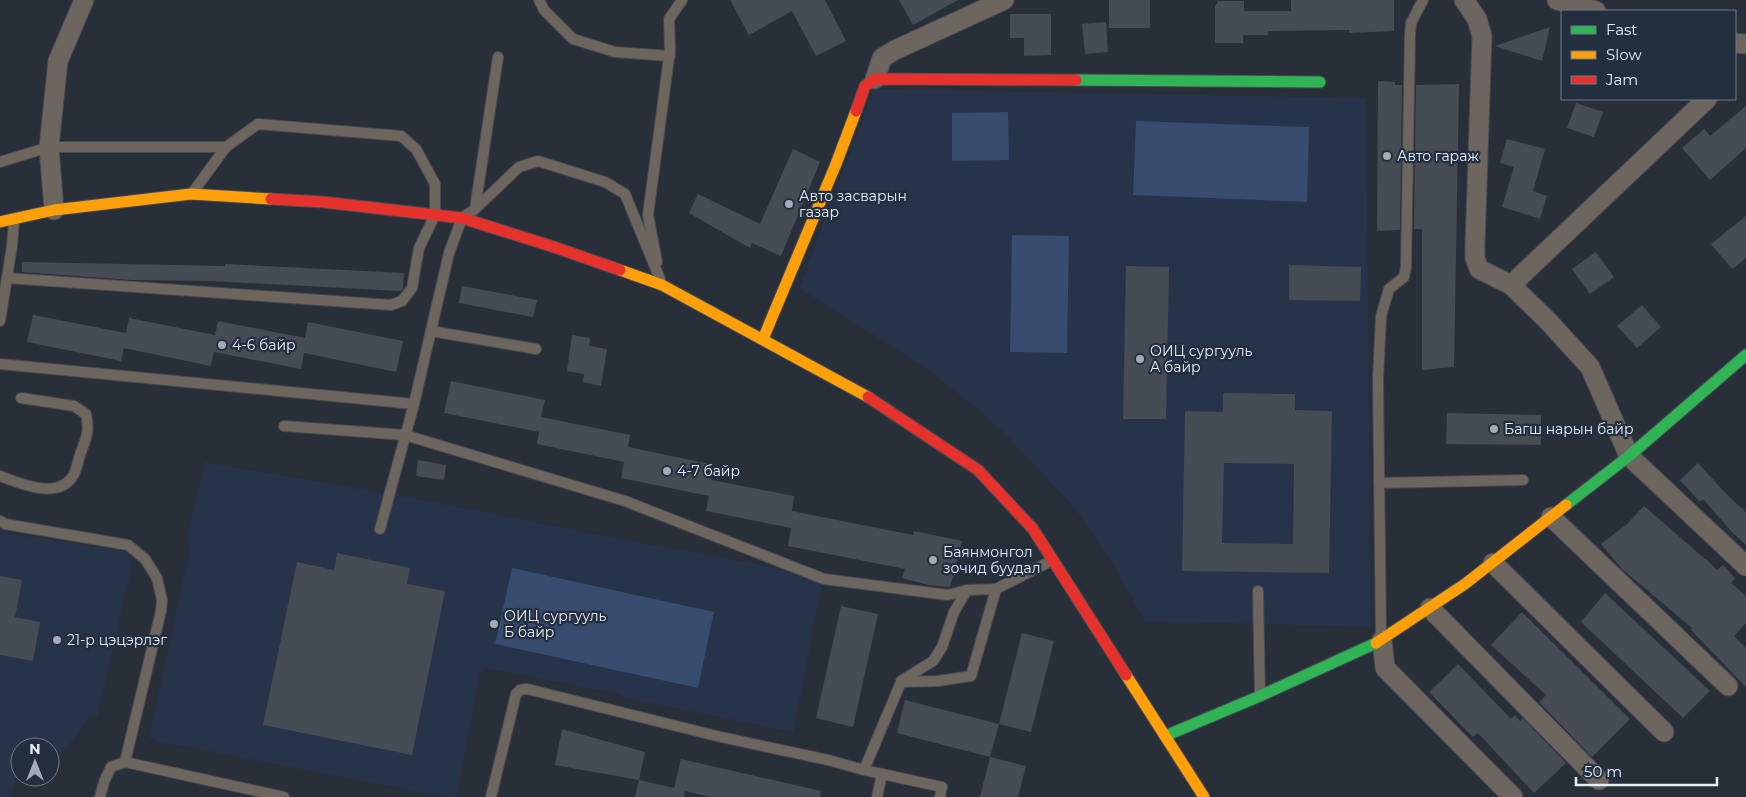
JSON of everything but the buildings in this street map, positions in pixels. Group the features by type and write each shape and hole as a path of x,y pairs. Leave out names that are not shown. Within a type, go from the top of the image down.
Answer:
{"street":[{"path":"54,210 49,147 58,60 84,0"},
{"path":"763,339 836,164 865,86 874,79 882,58 1004,0"},
{"path":"1464,0 1477,19 1482,36 1475,258 1479,269 1511,285 1548,321 1590,367 1629,456 1746,566"},
{"path":"1557,0 1592,10"},
{"path":"874,79 1320,82"},
{"path":"1511,285 1706,100"},
{"path":"0,222 54,210 191,194 323,202 462,218 554,247 662,285 873,399 978,470 1033,529 1204,797"},
{"path":"1165,736 1260,696 1382,640 1492,563 1629,456 1746,355"},
{"path":"1551,517 1728,686"},
{"path":"1492,563 1664,732"},
{"path":"1430,608 1599,780"},
{"path":"1382,640 1385,668 1513,797"}],"lane":[{"path":"539,0 544,10 574,38 615,52 670,56"},
{"path":"662,285 648,215 670,56 669,19 682,0"},
{"path":"1382,640 1378,380 1381,316 1389,289 1404,277 1406,267 1410,35 1411,23 1423,0"},
{"path":"474,208 498,57"},
{"path":"7,278 390,305 402,301 412,288 419,248 435,214 435,184 416,149 401,136 258,124 226,147 191,194"},
{"path":"0,162 49,147 226,147"},
{"path":"380,530 414,404 449,253 462,218 519,167 538,161 605,182 625,194 662,285"},
{"path":"0,321 14,219"},
{"path":"431,331 536,349"},
{"path":"0,364 414,404"},
{"path":"0,476 25,486 53,489 67,482 74,474 89,427 86,414 74,406 21,398"},
{"path":"284,426 406,436 625,501 824,580 948,595 967,590 996,589 1053,560"},
{"path":"1379,483 1524,480"},
{"path":"0,521 5,524 128,545 145,559 157,578 162,600 161,611 126,762"},
{"path":"901,682 938,681 971,676 996,589"},
{"path":"864,770 901,682 933,661 942,647 954,612 967,590"},
{"path":"1258,591 1260,696"},
{"path":"491,797 516,694 520,690 526,689 721,737 942,787 940,797"},
{"path":"100,797 111,767 126,762 284,797"},
{"path":"877,797 882,774"}],"shaded area":[{"name":"ОИЦ сургууль А байр","path":"874,89 1366,98 1371,627 1145,621 1105,551 1073,506 1003,432 979,410 923,366 799,288"},
{"path":"1008,112 1009,160 952,161 952,113"},
{"path":"1136,121 1309,127 1307,202 1133,195"},
{"path":"1012,235 1069,236 1067,353 1010,352"},
{"name":"ОИЦ сургууль Б байр","path":"205,462 417,499 758,564 823,580 793,732 626,698 619,694 486,668 480,672 457,797 446,797 157,741 149,737 190,548 187,537"},
{"name":"21-р цэцэрлэг","path":"0,532 128,552 132,566 98,715 90,715 64,752 60,751 60,737 10,737 10,787 13,787 10,797 0,797"},
{"path":"512,568 714,612 698,688 495,644"}],"traffic: fast":[{"path":"1076,80 1320,82"},
{"path":"1566,505 1629,456 1746,355"},
{"path":"1165,736 1260,696 1376,643"}],"traffic: slow":[{"path":"763,339 856,111"},
{"path":"0,222 54,210 191,194 271,199"},
{"path":"620,270 662,285 868,397"},
{"path":"1376,643 1465,584 1566,505"},
{"path":"1126,675 1204,797"}],"traffic: jam":[{"path":"856,111 865,86 875,79 1076,80"},
{"path":"271,199 323,202 462,218 620,270"},
{"path":"868,397 978,470 1033,529 1126,675"}],"place":[{"name":"Авто гараж","path":"1387,156"},
{"name":"Авто засварын газар","path":"789,204"},
{"name":"4-6 байр","path":"222,345"},
{"name":"ОИЦ сургууль А байр","path":"1140,359"},
{"name":"Багш нарын байр","path":"1494,429"},
{"name":"4-7 байр","path":"667,471"},
{"name":"Баянмонгол зочид буудал","path":"933,560"},
{"name":"ОИЦ сургууль Б байр","path":"494,624"},
{"name":"21-р цэцэрлэг","path":"57,640"}]}
